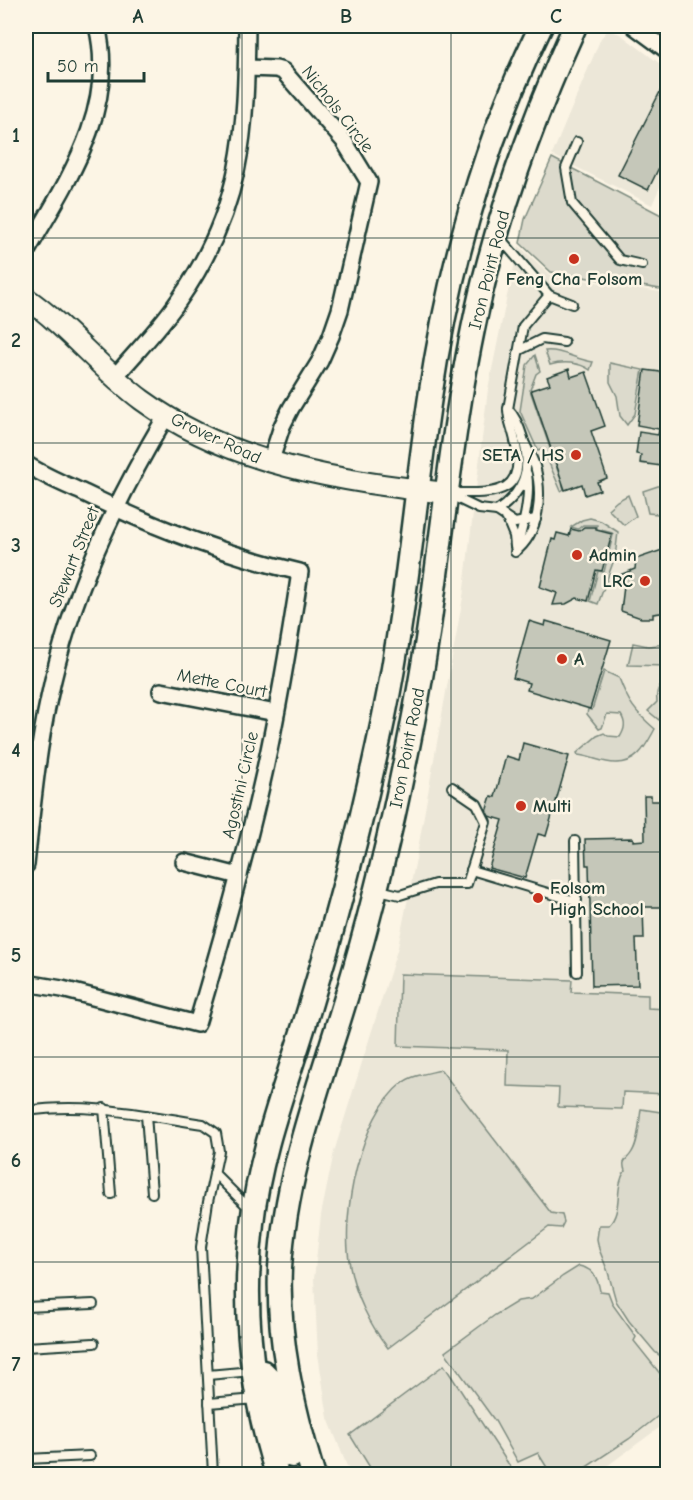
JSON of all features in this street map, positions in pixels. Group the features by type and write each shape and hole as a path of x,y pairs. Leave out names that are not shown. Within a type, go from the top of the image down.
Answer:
{"main road":[{"name":"Iron Point Road","path":"277,1474 253,1371 248,1265 253,1212 267,1144 324,960 385,714 402,614 429,399 456,258 491,146 541,26"},
{"name":"Iron Point Road","path":"313,1474 289,1382 283,1338 280,1300 284,1229 299,1149 342,1013 393,817 414,717 431,618 447,493 472,336 488,266 526,142 575,26"},
{"path":"253,1371 263,1372 271,1380 297,1474"}],"street":[{"path":"26,253 80,156 95,116 101,74 97,26"},
{"path":"114,378 177,302 198,272 224,217 240,158 245,115 247,26"},
{"path":"634,26 668,51"},
{"name":"Nichols Circle","path":"247,68 283,71 344,141 369,182 340,310 331,336 320,361 282,426 270,463"},
{"name":"Grover Road","path":"26,298 62,326 114,378 166,416 213,441 270,463 317,474 447,493"},
{"name":"Stewart Street","path":"26,865 38,755 49,695 64,636 84,579 114,508 166,416"},
{"path":"26,464 114,508"},
{"name":"Agostini Circle","path":"26,983 62,989 197,1024 239,876 276,713 300,572 255,562 211,548 114,508"},
{"name":"Mette Court","path":"161,691 276,713"},
{"path":"184,862 239,876"}],"lane":[{"path":"577,142 566,168 572,203 620,260 642,266"},
{"path":"497,235 549,295 572,304"},
{"path":"447,493 493,493 509,486 512,481 518,457 508,418 508,409 523,326 549,295"},
{"path":"520,350 542,339 564,342"},
{"path":"508,409 513,414 535,465 538,485 534,527 526,544 515,552"},
{"path":"515,552 523,523 529,486 526,471 527,455 523,440"},
{"path":"497,511 510,501 526,471"},
{"path":"447,493 478,509 497,511 515,523 536,519"},
{"path":"507,519 514,536 515,552"},
{"path":"375,889 400,895 435,884 467,884 486,822 477,804 452,787"},
{"path":"575,841 577,972"},
{"path":"471,870 577,900"},
{"path":"26,1113 39,1109 104,1108 202,1124 216,1133 219,1151 201,1247 213,1474"},
{"path":"104,1108 111,1194"},
{"path":"146,1115 152,1193"},
{"path":"214,1173 253,1212"},
{"path":"26,1307 93,1304"},
{"path":"26,1347 94,1343"},
{"path":"208,1375 253,1371"},
{"path":"209,1403 258,1398"},
{"path":"26,1459 90,1456"}],"shaded area":[{"path":"608,30 620,34 667,69 667,171 652,205 552,155 601,38"},
{"path":"552,158 667,218 667,290 551,272 520,243 525,219"},
{"name":"Folsom High School","path":"519,246 551,275 667,293 667,1422 596,1474 350,1474 328,1418 318,1354 314,1279 321,1215 334,1152 398,947 463,597 488,389"},
{"path":"545,351 593,362 590,370 571,363 550,365"},
{"path":"535,355 540,371 536,374 530,390 564,489 561,491 543,449 538,451 520,411 527,365"},
{"path":"610,363 643,370 635,414 627,425 620,416 617,396 610,382"},
{"path":"667,485 667,515 648,513 643,491"},
{"path":"628,495 636,516 624,525 608,509"},
{"path":"590,518 601,521 618,532 615,557 598,604 590,601 598,571 604,572 613,535 597,529 597,525 583,525 578,529 571,527"},
{"path":"633,643 648,646 667,644 667,666 628,665"},
{"path":"604,671 619,678 633,706 655,729 640,752 630,760 623,762 606,762 577,753 597,736 604,733 608,736 620,737 623,731 624,723 621,715 607,714 602,728 599,729 587,714 588,709 592,710"},
{"path":"667,672 667,702 659,720 648,711 657,702 658,690 664,673"},
{"path":"400,974 572,980 571,992 648,995 648,1008 667,1009 667,1094 623,1092 622,1109 558,1107 559,1088 507,1086 508,1050 398,1046"},
{"path":"441,1070 551,1213 562,1215 564,1222 561,1228 549,1227 388,1348 364,1309 352,1277 348,1245 351,1194 364,1142 387,1098 406,1080"},
{"path":"641,1109 667,1113 667,1361 655,1352 629,1321 616,1301 597,1239 599,1225 609,1225 616,1213 620,1184 625,1171 624,1162 636,1142"},
{"path":"579,1266 594,1274 600,1291 608,1292 613,1305 636,1337 634,1341 662,1376 660,1379 667,1384 667,1409 629,1439 576,1474 551,1474 538,1453 518,1462 495,1421 445,1352 495,1315 518,1301 532,1299"},
{"path":"444,1365 515,1474 374,1474 350,1435"}],"building":[{"path":"668,76 668,149 648,190 618,175"},
{"name":"SETA / HS","path":"569,369 571,377 586,372 605,426 591,431 607,478 597,482 600,490 585,495 582,484 565,490 531,390 550,384 547,377"},
{"path":"645,370 668,373 668,467 640,463 641,455 636,454 639,432 658,435 659,429 637,425"},
{"name":"Admin","path":"584,527 596,527 596,530 612,534 602,571 596,570 588,601 577,598 566,604 553,605 557,593 540,587 552,539 555,540 557,533 569,536 571,529 579,531"},
{"name":"LRC","path":"668,548 668,612 653,614 653,618 641,618 621,611 624,586 620,575 635,569 636,559"},
{"name":"A","path":"529,621 545,626 546,621 611,640 590,709 527,690 529,683 513,678"},
{"name":"Multi","path":"523,743 569,756 546,836 538,834 525,878 489,868 503,820 485,815 491,796 495,797 506,756 519,760"},
{"path":"644,796 651,796 651,801 668,801 668,907 643,907 644,939 636,939 638,985 592,986 589,865 586,865 585,839 645,840"}],"place":[{"name":"Feng Cha Folsom","path":"574,259"},
{"name":"SETA / HS","path":"576,455"},
{"name":"Admin","path":"577,555"},
{"name":"LRC","path":"645,581"},
{"name":"A","path":"562,659"},
{"name":"Multi","path":"521,806"},
{"name":"Folsom High School","path":"538,898"}]}
